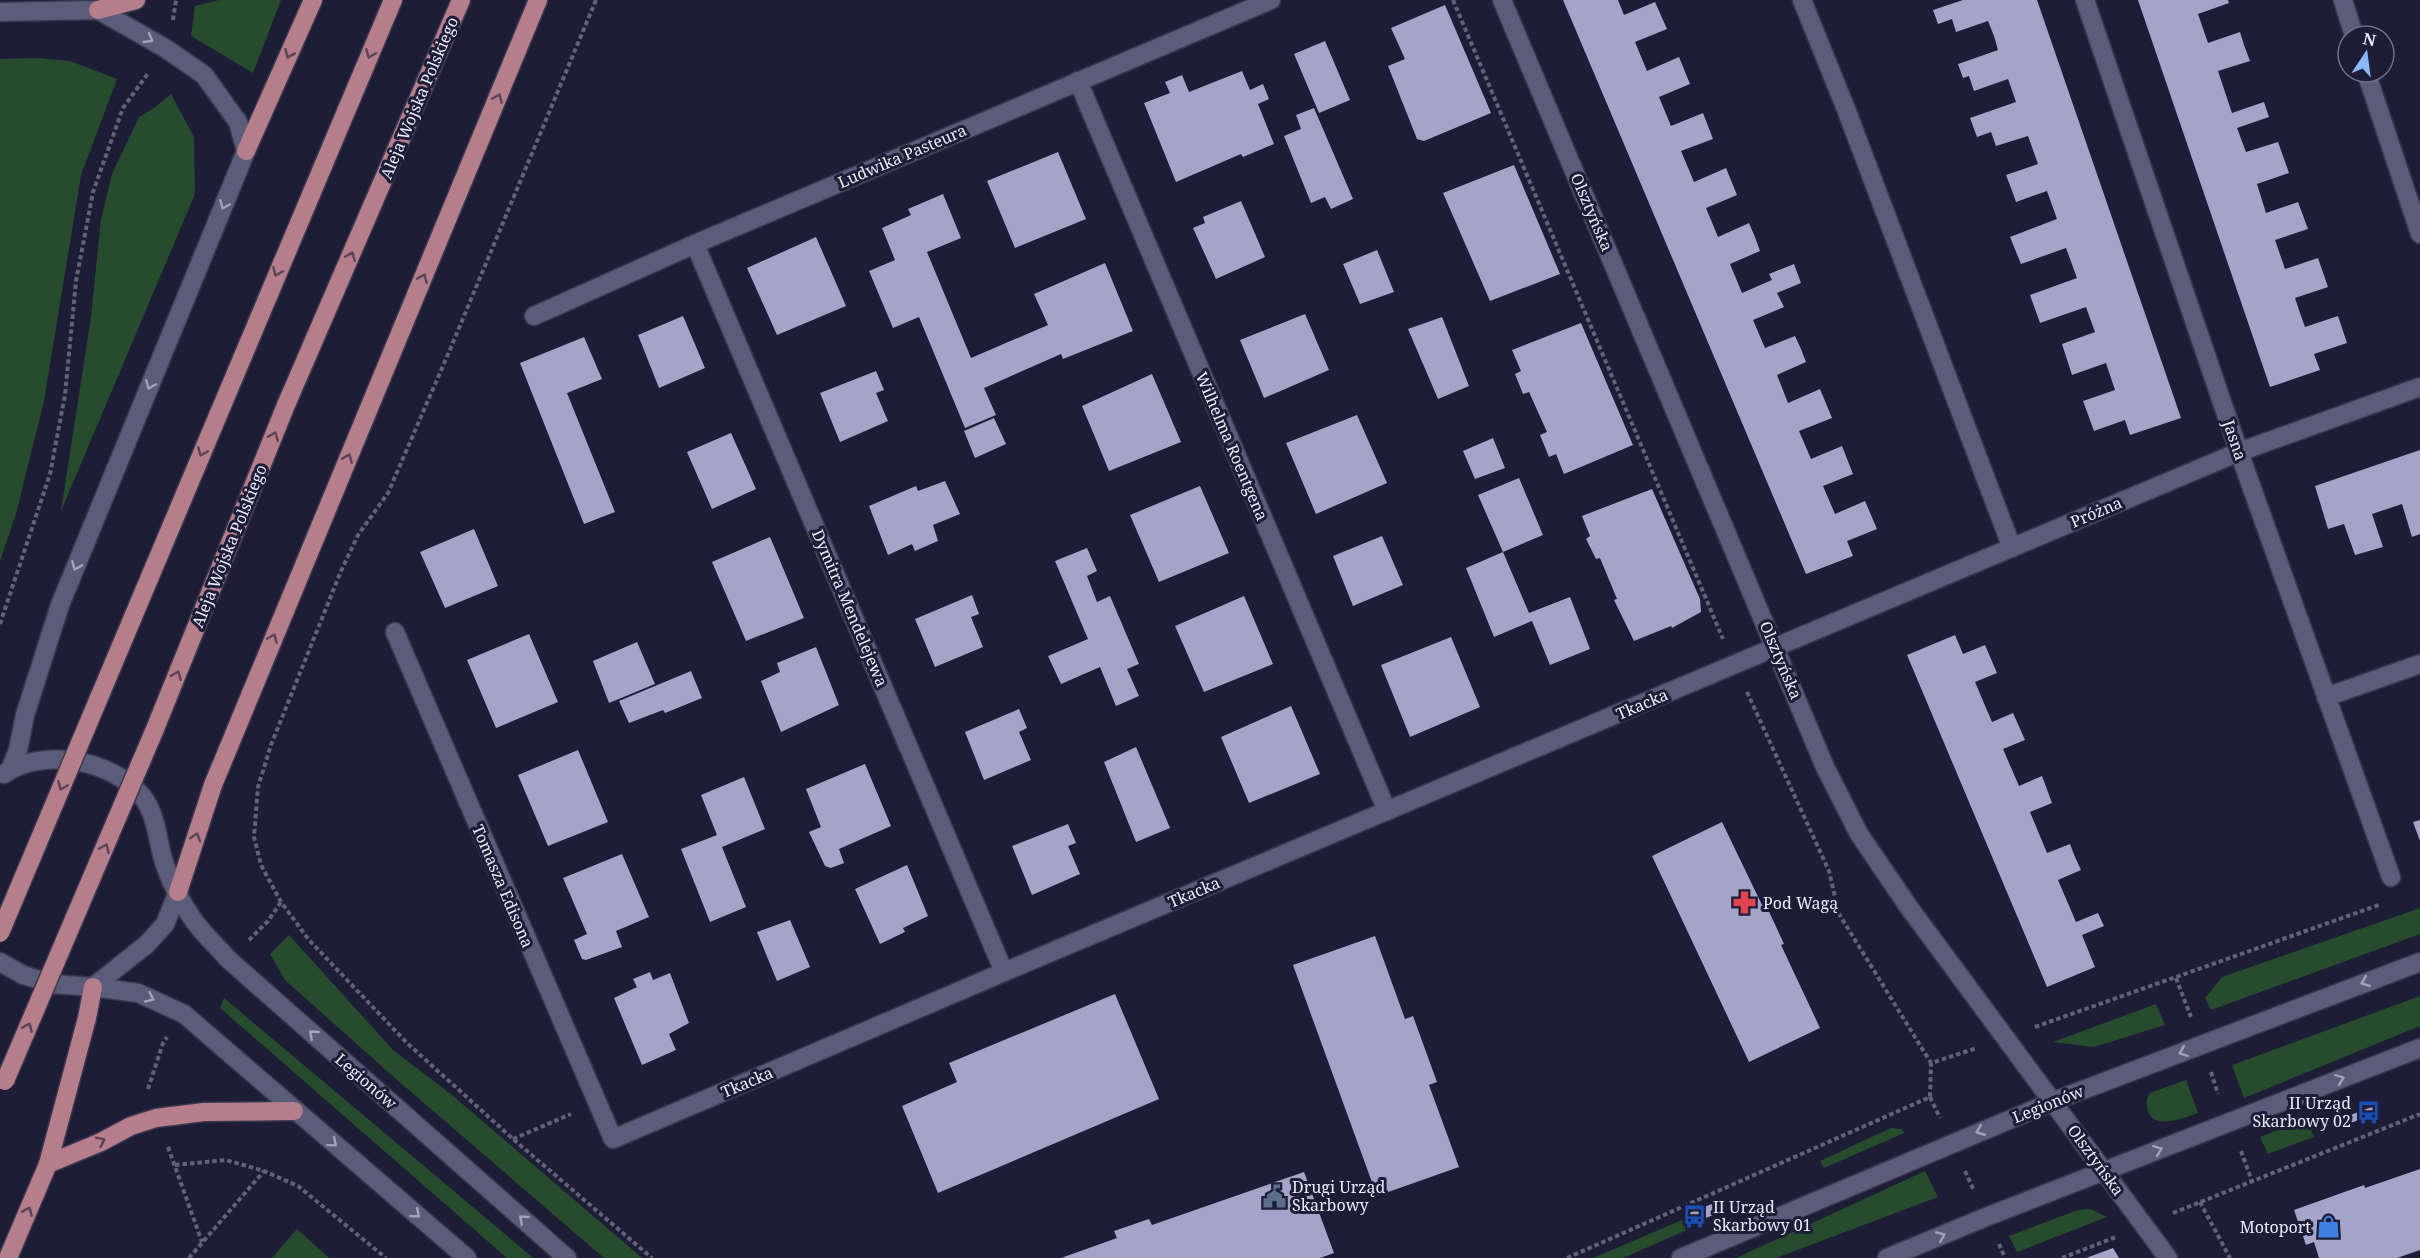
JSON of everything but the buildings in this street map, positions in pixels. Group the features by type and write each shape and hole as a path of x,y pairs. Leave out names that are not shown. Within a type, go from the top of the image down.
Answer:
{"main road":[{"path":"98,10 136,0"},
{"path":"246,151 313,0"},
{"path":"0,933 393,0"},
{"name":"Aleja Wojska Polskiego","path":"2,1087 155,729 286,405 461,0"},
{"path":"178,892 213,785 538,0"},
{"path":"8,1258 48,1164 87,1018 93,987"},
{"path":"48,1164 101,1142 131,1126 156,1118 204,1112 294,1111"}],"street":[{"name":"Ludwika Pasteura","path":"534,316 695,244 1271,0"},
{"name":"Olsztyńska","path":"1502,0 1825,767 1859,834 1908,906 2168,1258"},
{"path":"1802,0 1846,109 2012,548"},
{"name":"Jasna","path":"2085,0 2239,452 2391,877"},
{"path":"2343,0 2351,24"},
{"path":"0,12 98,10 165,48 204,75 238,122 246,151 60,605 25,716 18,750 5,773"},
{"name":"Wilhelma Roentgena","path":"1078,81 1387,811"},
{"path":"2370,84 2420,234"},
{"name":"Dymitra Mendelejewa","path":"695,244 1004,972"},
{"name":"Próżna","path":"1776,648 2239,452 2420,387"},
{"name":"Tomasza Edisona","path":"394,632 614,1139"},
{"name":"Tkacka","path":"614,1139 1004,972 1776,648"},
{"path":"2326,696 2420,664"},
{"name":"Legionów","path":"5,773 44,760 81,761 114,774 142,797 157,827 165,864 192,919 228,959 567,1258"},
{"path":"93,987 147,944 165,924 178,892"},
{"path":"0,962 23,975 53,984 138,993 184,1014 467,1258"},
{"name":"Legionów","path":"1681,1258 2054,1101 2420,962"},
{"path":"1887,1258 2420,1048"}],"path":[{"path":"176,0 177,9"},
{"path":"596,0 445,363 388,493 358,535 341,571 271,745 258,787 254,837 261,865 281,902 309,940 407,1043 513,1139 652,1258"},
{"path":"1453,0 1735,665 1829,871 1839,914 1930,1063 1930,1097 1940,1117"},
{"path":"0,624 50,474 65,395 76,281 93,192 123,108 145,80"},
{"path":"268,921 281,902"},
{"path":"2036,1026 2388,902"},
{"path":"2176,978 2190,1017"},
{"path":"184,1014 163,1043 148,1090 156,1118 202,1242"},
{"path":"1930,1063 1960,1054"},
{"path":"2211,1072 2219,1094"},
{"path":"1567,1258 1930,1097"},
{"path":"513,1139 597,1104"},
{"path":"2193,1205 2420,1114"},
{"path":"2238,1145 2252,1181"},
{"path":"175,1165 226,1160 264,1171 298,1186 386,1258"},
{"path":"189,1258 264,1171"},
{"path":"2200,1202 2230,1258"},
{"path":"2062,1258 2121,1236"},
{"path":"1997,1242 2005,1258"}],"green space":[{"path":"219,0 281,0 253,73 191,36 195,6"},
{"path":"36,58 70,61 117,79 81,175 44,401 16,514 0,561 0,59"},
{"path":"171,94 194,137 195,194 61,511 91,317 101,219 112,174 139,117"},
{"path":"2420,908 2420,934 2211,1010 2205,998 2222,977"},
{"path":"289,935 393,1050 452,1095 642,1258 604,1258 285,980 270,954"},
{"path":"2420,996 2420,1026 2244,1098 2232,1065"},
{"path":"224,998 533,1258 507,1258 220,1008"},
{"path":"2156,1004 2165,1025 2094,1047 2053,1042"},
{"path":"2186,1080 2198,1113 2168,1121 2154,1119 2149,1115 2147,1100 2150,1093"},
{"path":"2307,1119 2314,1137 2268,1154 2260,1137"},
{"path":"1891,1128 1902,1129 1904,1133 1824,1168 1820,1161"},
{"path":"1925,1171 1938,1197 1776,1258 1736,1258"},
{"path":"2090,1209 2107,1217 2017,1252 2009,1236 2078,1210"},
{"path":"1682,1220 1687,1230 1623,1258 1593,1258"},
{"path":"297,1229 329,1258 272,1258"}],"place":[{"name":"Pod Wagą","path":"1745,903"},
{"name":"II Urząd Skarbowy 02","path":"2369,1112"},
{"name":"Drugi Urząd Skarbowy","path":"1274,1196"},
{"name":"II Urząd Skarbowy 01","path":"1695,1216"},
{"name":"Motoport","path":"2329,1227"}]}
